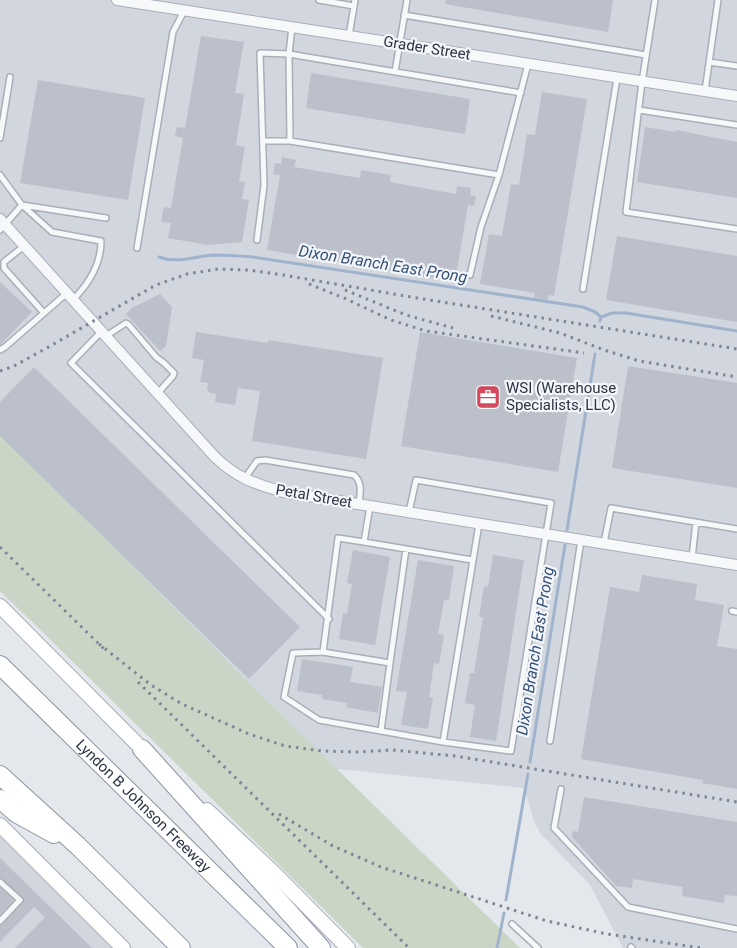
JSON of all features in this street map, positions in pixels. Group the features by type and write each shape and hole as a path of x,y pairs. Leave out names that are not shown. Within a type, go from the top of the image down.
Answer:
{"highway":[{"name":"Lyndon B Johnson Freeway","path":"0,665 288,948"},
{"path":"142,750 321,948"},
{"path":"0,775 78,846 181,948"},
{"path":"0,799 16,813 78,846"}],"main road":[{"path":"0,606 142,750 273,872 348,948"},
{"path":"0,826 123,948"}],"street":[{"name":"Grader Street","path":"117,0 737,96"},
{"name":"Petal Street","path":"2,224 215,457 232,471 251,482 283,492 737,565"}],"lane":[{"path":"319,0 355,3 349,36"},
{"path":"395,72 407,0"},
{"path":"655,0 642,82 626,212 737,229"},
{"path":"705,91 718,0"},
{"path":"137,248 173,32 184,11"},
{"path":"404,15 646,54"},
{"path":"290,141 289,54 292,27"},
{"path":"257,240 264,185 260,53 289,54 520,93"},
{"path":"709,62 737,66"},
{"path":"470,275 481,227 498,175 528,64"},
{"path":"0,138 10,78"},
{"path":"583,289 617,78"},
{"path":"639,110 737,125"},
{"path":"262,142 290,141 498,175"},
{"path":"0,175 22,205 52,232 101,241 93,275 70,297 44,313 0,350"},
{"path":"22,205 106,218"},
{"path":"2,224 22,205"},
{"path":"24,246 4,262 3,265 44,313"},
{"path":"158,393 174,376 174,373 164,362 156,357 129,324 126,323 104,334 71,364 328,619"},
{"path":"244,478 257,462 265,460 354,475 358,478 360,484 359,504"},
{"path":"390,663 323,652 292,652 284,698 318,720 443,742 511,750 551,503 416,480 409,512"},
{"path":"364,542 370,506"},
{"path":"604,543 611,508 737,529"},
{"path":"692,558 696,522"},
{"path":"443,742 479,523"},
{"path":"323,652 338,538 472,560"},
{"path":"550,741 582,540"},
{"path":"381,731 406,549"},
{"path":"561,789 554,828 628,907 737,929"},
{"path":"0,882 20,900 0,921"},
{"path":"512,924 538,948"}],"shaded area":[{"path":"0,0 737,0 737,948 623,948 590,885 540,833 534,821 524,788 172,752 0,592"},
{"path":"0,836 133,948 0,948"}],"green space":[{"path":"0,434 249,683 520,948 363,948 0,590"}],"building":[{"path":"446,0 613,0 608,32 445,4"},
{"path":"201,36 244,42 235,93 244,94 236,145 245,147 239,181 245,182 242,199 249,200 242,242 208,245 168,238 171,223 161,222 164,207 171,208 183,138 175,136 177,127 185,128"},
{"path":"311,73 470,99 465,134 306,108"},
{"path":"38,80 145,98 128,200 20,183"},
{"path":"542,92 587,99 554,296 548,295 547,300 534,298 535,293 480,284 489,234 502,236 511,184 519,185 527,134 535,135"},
{"path":"645,127 676,132 676,130 737,142 737,198 637,182"},
{"path":"282,157 296,160 294,167 360,178 361,170 391,175 390,182 456,194 457,186 471,188 470,195 476,196 474,206 468,205 455,282 267,250 280,175 273,174 275,163 281,164"},
{"path":"617,236 737,256 737,322 606,300"},
{"path":"0,282 32,312 0,345"},
{"path":"160,294 172,307 166,346 160,351 126,314 132,308"},
{"path":"196,332 268,343 268,340 383,358 366,459 252,441 260,391 238,388 235,405 215,402 216,394 210,393 207,389 208,383 200,382 204,360 192,358"},
{"path":"420,332 577,358 558,472 401,446"},
{"path":"628,366 737,383 737,488 612,468"},
{"path":"34,367 300,627 249,679 0,436 0,402"},
{"path":"353,550 390,557 375,645 339,639 343,613 347,614 352,584 347,583"},
{"path":"493,555 524,560 496,741 470,737 475,705 465,703 470,673 474,673 483,617 479,617 484,586 488,587"},
{"path":"418,560 454,566 449,600 444,600 438,634 444,635 439,664 434,663 429,697 433,698 428,729 401,725 407,692 396,691"},
{"path":"642,575 697,584 695,600 724,605 717,646 737,649 737,789 702,783 703,780 581,759 610,587 639,592"},
{"path":"302,659 353,667 350,682 382,687 378,713 346,707 347,703 322,699 322,695 297,691"},
{"path":"584,797 737,822 737,896 725,895 724,903 682,896 683,887 633,879 632,888 616,886 572,837 573,831 578,832"},
{"path":"0,858 92,948 15,948 45,917 34,907 0,942 0,925 24,900 23,897 0,878"},
{"path":"0,888 14,900 0,915"}],"waterway":[{"name":"Dixon Branch East Prong","path":"159,257 173,260 214,255 253,257 583,307 595,312 601,317 600,321"},
{"name":"Dixon Branch East Prong","path":"601,317 612,313 626,313 737,331"},
{"name":"Dixon Branch East Prong","path":"567,530 595,354"},
{"name":"Dixon Branch East Prong","path":"530,762 565,545"},
{"name":"Dixon Branch East Prong","path":"506,900 528,774"},
{"name":"Dixon Branch East Prong","path":"497,948 504,913"}],"railway":[{"path":"0,371 14,366 45,349 156,285 187,274 218,269 249,270 283,275 737,349"},
{"path":"309,284 391,320 426,331 584,353"},
{"path":"345,290 406,315 453,328"},
{"path":"491,316 560,333 639,361 737,377"},
{"path":"0,547 104,649"},
{"path":"99,644 151,685 182,704 249,734 285,746 322,751 392,750 455,756 737,802"},
{"path":"138,682 409,948"},
{"path":"279,814 333,846 381,867 547,921 607,934 701,948"}],"place":[{"name":"WSI (Warehouse Specialists, LLC)","path":"488,397"}]}
